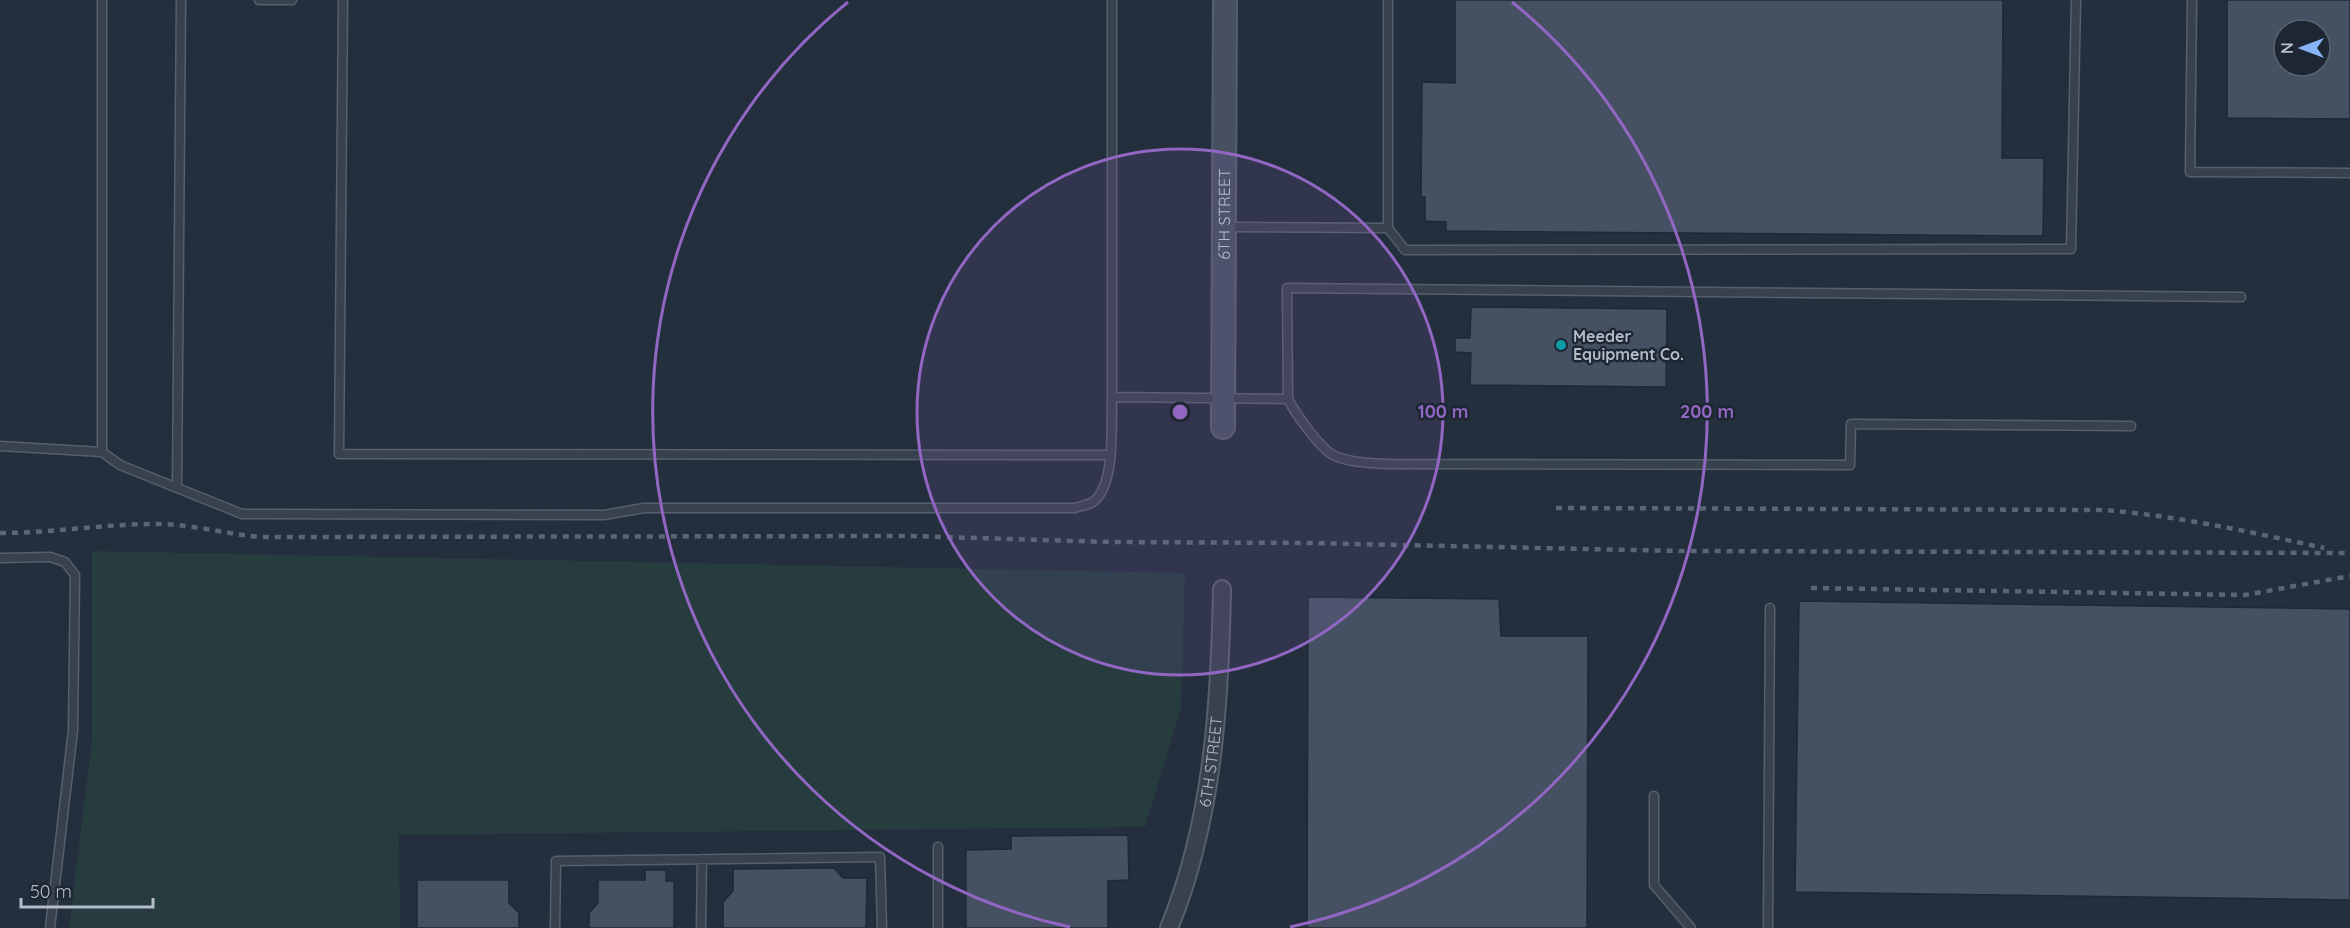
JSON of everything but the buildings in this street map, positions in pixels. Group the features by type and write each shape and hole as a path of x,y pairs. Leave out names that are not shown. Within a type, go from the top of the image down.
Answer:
{"street":[{"name":"6TH STREET","path":"1223,427 1225,0"},
{"name":"6TH STREET","path":"1169,928 1191,863 1209,780 1220,682 1222,589"}],"lane":[{"path":"102,0 102,452"},
{"path":"177,488 181,0"},
{"path":"259,0 292,0"},
{"path":"343,0 339,454 1110,455"},
{"path":"0,446 102,452 120,465 242,513 604,515 644,508 1075,508 1093,503 1105,486 1110,455 1112,0"},
{"path":"1388,0 1388,228 1405,250 2072,249 2076,0"},
{"path":"2192,0 2190,172 2350,173"},
{"path":"1224,227 1388,228"},
{"path":"2131,426 1851,424 1850,465 1359,463 1332,455 1298,418 1288,399 1287,288 2241,297"},
{"path":"1112,397 1288,399"},
{"path":"0,558 50,557 65,562 75,575 73,730 50,928"},
{"path":"1768,928 1770,608"},
{"path":"1654,796 1654,885 1690,928"},
{"path":"938,847 938,928"},
{"path":"555,928 556,861 880,856 882,928"},
{"path":"701,928 702,859"}],"green space":[{"path":"92,551 1185,573 1181,708 1145,827 399,835 400,928 69,928 92,741"}],"railway":[{"path":"1556,508 2104,510 2187,520 2324,548"},
{"path":"0,533 156,524 261,537 911,536 1109,542 1308,543 1680,551 2350,553"},
{"path":"1811,588 2245,595 2350,576"}],"place":[{"name":"Meeder Equipment Co.","path":"1561,345"}]}
